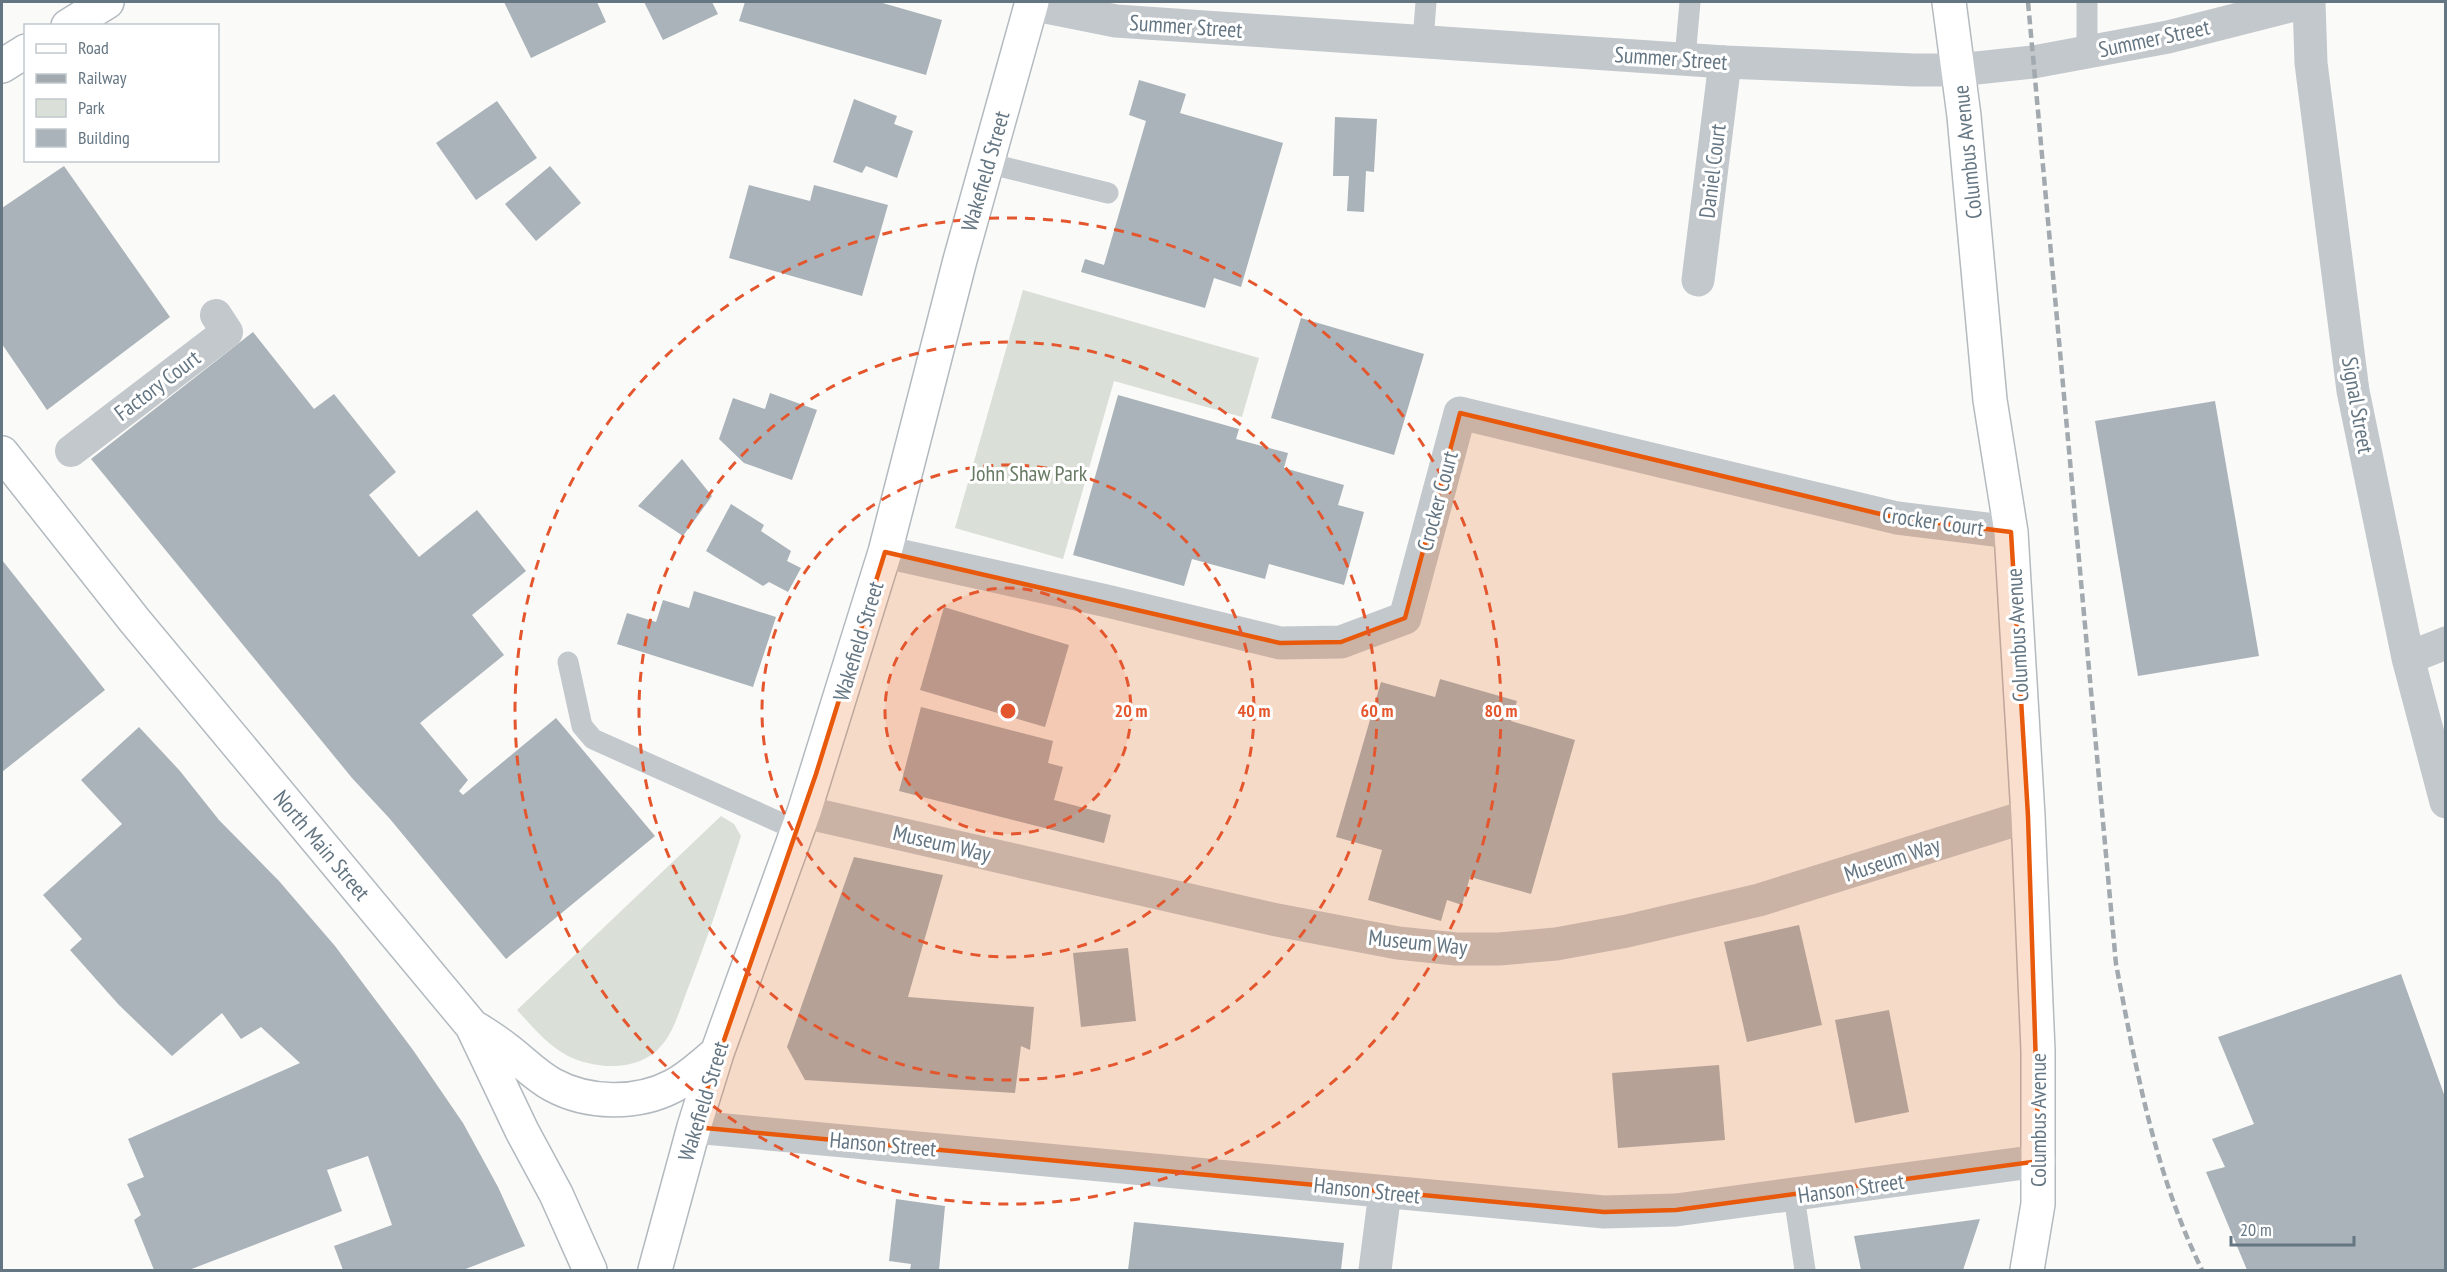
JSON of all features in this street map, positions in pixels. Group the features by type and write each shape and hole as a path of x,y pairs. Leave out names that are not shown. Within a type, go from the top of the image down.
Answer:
{"main road":[{"path":"71,24 107,2"},
{"name":"Columbus Avenue","path":"1949,2 1965,116 1990,400 2011,532 2028,816 2038,1051 2038,1204 2027,1270"},
{"name":"Wakefield Street","path":"655,1270 694,1126 717,1053 800,821 885,552 960,260 1031,3"},
{"path":"2,66 24,52"},
{"name":"North Main Street","path":"2,453 135,621 472,1026 556,1194 585,1269"},
{"path":"472,1026 506,1048 553,1085 582,1097 606,1100 635,1098 657,1093 687,1077 717,1053"}],"street":[{"name":"Summer Street","path":"1031,3 1116,21 1725,62 1958,70 2033,62 2168,37 2225,12 2307,2"},
{"name":"Signal Street","path":"2307,2 2311,63 2354,391 2408,658 2445,802"},
{"name":"Daniel Court","path":"1698,280 1725,62"},
{"name":"Factory Court","path":"71,451 227,332 216,315"},
{"name":"Crocker Court","path":"885,552 1107,601 1280,643 1341,642 1405,618 1460,413 1897,518 2011,532"},
{"path":"2408,658 2445,643"},
{"name":"Museum Way","path":"800,821 1398,943 1456,949 1499,949 1556,944 1638,928 1770,897 2028,816"},
{"name":"Hanson Street","path":"694,1126 1604,1212 1676,1210 1794,1196 2039,1161"},
{"path":"1375,1270 1385,1192"}],"lane":[{"path":"1423,41 1426,2"},
{"path":"1685,58 1690,2"},
{"path":"2087,2 2087,52"},
{"path":"987,163 1108,193"},
{"path":"568,662 582,726 593,739 800,821"},
{"path":"1794,1196 1805,1270"}],"highlighted area":[{"path":"1460,413 1897,518 2011,532 2028,816 2039,1161 1676,1210 1604,1212 694,1127 816,774 885,552 1280,643 1341,642 1405,618"}],"green space":[{"name":"John Shaw Park","path":"1023,290 1259,358 1242,417 1114,381 1063,559 955,528"},
{"path":"721,816 734,824 741,836 676,1020 662,1045 642,1060 618,1066 579,1061 561,1052 517,1010"}],"building":[{"path":"504,2 597,2 606,22 531,58"},
{"path":"644,2 712,2 718,14 663,40"},
{"path":"745,2 879,2 942,20 926,75 739,21"},
{"path":"1139,80 1186,94 1180,113 1283,143 1241,287 1214,278 1205,308 1081,272 1085,259 1104,265 1146,121 1129,115"},
{"path":"854,99 897,116 894,124 913,131 897,178 866,166 862,173 833,162"},
{"path":"497,101 537,158 476,200 436,143"},
{"path":"1335,117 1377,119 1374,172 1366,171 1364,212 1347,211 1349,176 1333,176"},
{"path":"64,166 170,317 47,410 2,344 2,208"},
{"path":"550,166 581,203 536,241 505,204"},
{"path":"749,185 810,201 814,185 888,205 862,296 729,258"},
{"path":"1301,318 1424,354 1394,455 1271,418"},
{"path":"253,332 314,409 334,394 396,472 369,495 419,557 477,510 526,571 472,615 504,655 420,723 468,780 459,791 463,795 556,718 655,836 506,959 390,819 352,778 91,459"},
{"path":"770,393 817,410 792,480 744,463 719,439 733,398 765,409"},
{"path":"1118,395 1239,429 1236,439 1288,453 1284,468 1344,485 1338,505 1364,512 1344,585 1269,564 1265,579 1192,559 1184,586 1073,555"},
{"path":"2215,401 2259,656 2138,676 2095,421"},
{"path":"682,459 712,496 683,536 638,506"},
{"path":"731,504 764,525 761,531 791,551 787,561 801,568 788,592 769,582 763,586 706,551"},
{"path":"2,560 105,690 2,772"},
{"path":"694,591 776,617 753,687 617,644 627,613 656,622 663,600 689,608"},
{"path":"944,607 1069,645 1045,727 920,690"},
{"path":"1440,679 1517,701 1511,721 1575,740 1531,894 1470,877 1462,905 1447,900 1441,921 1368,900 1382,850 1336,837 1381,682 1435,697"},
{"path":"921,707 1053,741 1048,763 1063,767 1054,800 1111,815 1104,843 899,791"},
{"path":"139,727 180,771 219,820 279,881 335,946 413,1050 463,1123 498,1187 525,1246 463,1270 343,1270 334,1246 392,1225 368,1156 327,1170 342,1211 189,1270 154,1270 134,1220 141,1215 127,1184 144,1177 128,1139 300,1063 261,1027 241,1039 222,1013 172,1056 119,1005 70,950 82,939 43,895 122,824 81,780"},
{"path":"854,857 943,875 908,997 1034,1007 1030,1050 1021,1046 1015,1093 805,1080 787,1047"},
{"path":"1799,925 1822,1025 1747,1042 1724,942"},
{"path":"1128,948 1136,1021 1081,1027 1073,953"},
{"path":"2401,974 2445,1097 2445,1270 2247,1270 2206,1172 2225,1167 2212,1139 2254,1124 2218,1037"},
{"path":"1889,1010 1909,1112 1855,1123 1835,1020"},
{"path":"1719,1065 1725,1140 1618,1148 1612,1073"},
{"path":"896,1199 945,1206 939,1270 910,1270 911,1264 889,1261"},
{"path":"1980,1219 1963,1270 1861,1270 1854,1236"},
{"path":"1134,1222 1344,1243 1341,1270 1128,1270"}],"railway":[{"path":"2028,2 2116,964 2131,1043 2159,1159 2186,1234 2202,1270"}]}
